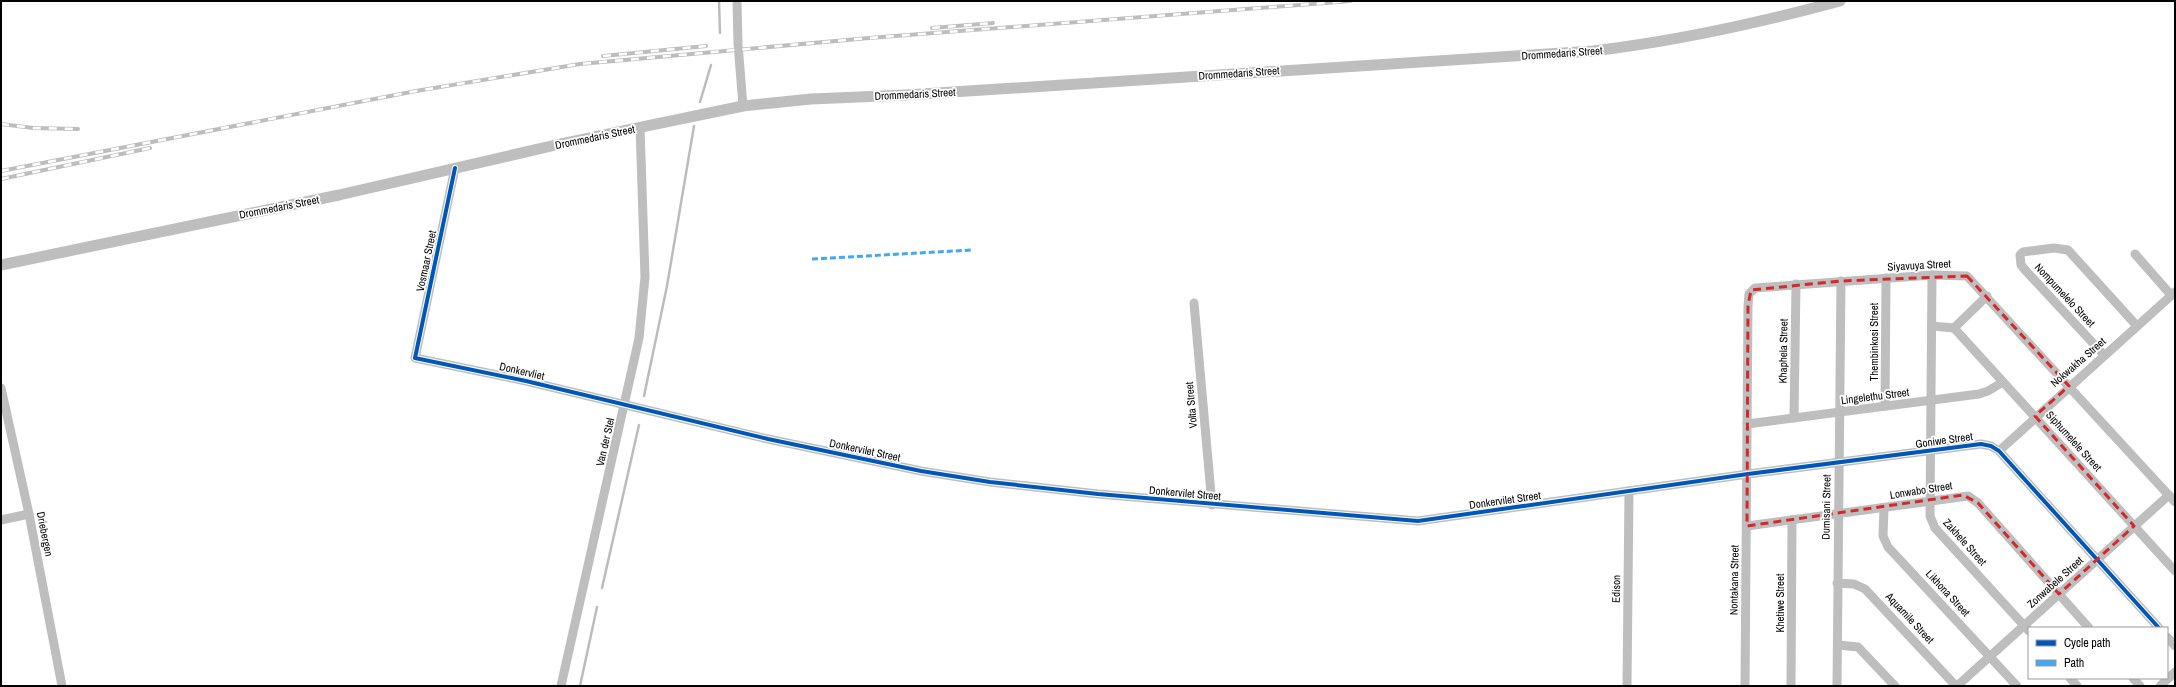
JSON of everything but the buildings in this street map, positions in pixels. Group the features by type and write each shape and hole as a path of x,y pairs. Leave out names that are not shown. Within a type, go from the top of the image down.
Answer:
{"street":[{"path":"737,1 742,106"},
{"name":"Drommedaris Street","path":"1,265 339,195 640,127 742,106 811,99 906,95 1593,51 1680,39 1731,29 1840,1"},
{"name":"Van der Stel","path":"561,686 625,405 644,308 645,277 640,127"},
{"name":"Vosmaar Street","path":"415,358 455,168"},
{"name":"Nompumelelo Street","path":"2104,355 2026,271 2019,260 2020,255 2023,252 2054,248 2068,250 2137,326"},
{"path":"2135,254 2173,294"},
{"path":"1931,451 1932,275"},
{"name":"Siyavuya Street","path":"1748,474 1747,424 1749,294 1751,290 1760,286 1932,275 1967,276 2070,386 2175,502"},
{"name":"Thembinkosi Street","path":"1885,406 1886,278"},
{"name":"Dumisani Street","path":"1837,686 1841,281"},
{"name":"Khaphela Street","path":"1794,418 1796,284"},
{"name":"Nokwakha Street","path":"1999,451 2035,416 2173,294"},
{"path":"1932,326 1954,328 1987,296"},
{"name":"Volta Street","path":"1194,303 1212,504"},
{"name":"Siphumelele Street","path":"1954,328 2175,571"},
{"name":"Donkervliet","path":"415,358 526,381 625,405"},
{"name":"Lingelethu Street","path":"1747,424 1979,394 1988,391 2002,382"},
{"name":"Driebergen","path":"1,388 29,514 62,686"},
{"name":"Donkervilet Street","path":"625,405 768,439 921,471 990,482 1212,504 1418,521 1748,474"},
{"name":"Goniwe Street","path":"1748,474 1981,444 1991,446 1999,451 2157,627"},
{"name":"Zakhele Street","path":"1931,451 1930,516 1935,528 2026,628"},
{"name":"Nontakana Street","path":"1745,686 1748,474"},
{"name":"Edison","path":"1627,686 1629,491"},
{"name":"Lonwabo Street","path":"1747,526 1884,508 1962,495 1973,499 2088,627"},
{"name":"Zonwabele Street","path":"1957,686 1990,656 2026,628 2059,594 2169,495"},
{"name":"Likhona Street","path":"1884,508 1883,536 1888,547 2016,686"},
{"path":"1,520 29,514"},
{"name":"Khetiwe Street","path":"1791,686 1792,520"},
{"name":"Aquamile Street","path":"1837,583 1854,584 1865,589 1957,686"},
{"path":"2168,638 2175,646"},
{"path":"1838,645 1858,646 1895,686"},
{"path":"2160,686 2168,679"}],"highlighted area":[{"path":"1967,276 2069,386 2035,416 2134,526 2059,594 1978,503 1963,495 1747,526 1748,306 1751,290 1841,281"}],"waterway":[{"path":"719,1 720,33"},
{"path":"700,102 711,65"},
{"path":"644,396 667,286 694,126"},
{"path":"602,588 639,425"},
{"path":"580,686 597,607"}],"railway":[{"path":"1,171 416,91 580,64 869,38 1351,1"},
{"path":"932,28 993,23"},
{"path":"603,56 706,46"},
{"path":"1,124 33,128 78,129"},
{"path":"1,179 150,148"}],"marked path":[{"path":"812,259 972,250"}],"cycle path":[{"path":"455,168 415,358 526,381 768,439 921,471 990,482 1098,494 1418,521 1748,474 1981,444 1991,446 1999,451 2158,627"}]}
